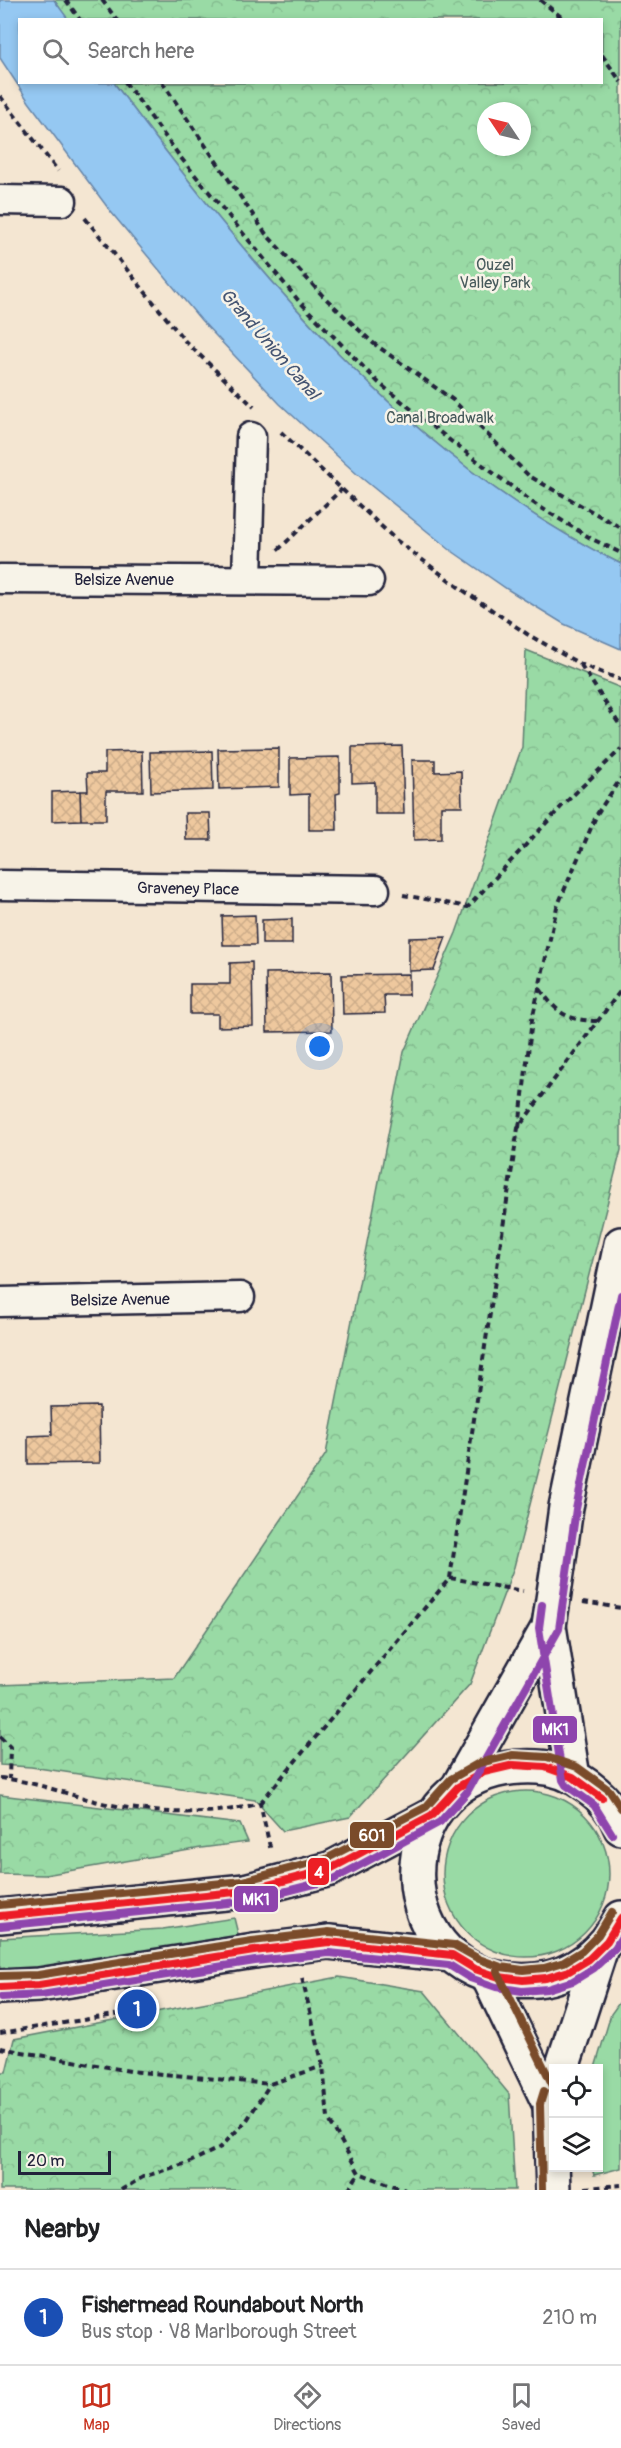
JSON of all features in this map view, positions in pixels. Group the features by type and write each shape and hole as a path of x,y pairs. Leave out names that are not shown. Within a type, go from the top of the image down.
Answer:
{"main road":[{"path":"573,1777 549,1626 566,1507 621,1244"},
{"path":"0,1916 245,1891 330,1869 432,1815 458,1787 549,1626"},
{"path":"458,1787 484,1772 514,1766 544,1767 573,1777 611,1800 621,1828"},
{"path":"432,1815 420,1843 415,1874 419,1904 432,1932 452,1955 468,1967 488,1976 518,1982 549,1979 577,1967 601,1948 621,1918"},
{"path":"0,1987 39,1985 254,1951 329,1942 452,1955"},
{"path":"563,2064 601,1948"},
{"path":"488,1976 549,2094"},
{"path":"552,2118 553,2190"}],"street":[{"path":"0,200 71,199"},
{"path":"248,579 262,425"},
{"name":"Belsize Avenue","path":"0,579 369,581"},
{"name":"Graveney Place","path":"0,885 375,890"},
{"name":"Belsize Avenue","path":"0,1302 240,1297"}],"path":[{"path":"66,0 79,18"},
{"path":"102,0 116,18"},
{"path":"540,0 562,18"},
{"path":"603,56 621,82"},
{"path":"126,84 181,158 298,300 379,383 452,442 535,504 592,539 621,553"},
{"path":"163,84 266,234 323,296 373,343 453,400 530,476 621,528"},
{"path":"0,96 71,199 185,341 262,425 342,489 396,540 457,586 527,634 580,664 621,680"},
{"path":"248,579 342,489"},
{"path":"580,664 621,727"},
{"path":"375,890 468,907 563,805 621,749"},
{"path":"260,1803 450,1578 518,1128 532,1020 557,907 597,814 621,778"},
{"path":"539,988 556,1010 580,1020 598,1021"},
{"path":"518,1128 621,990"},
{"path":"0,1737 10,1747 9,1779"},
{"path":"0,2033 122,2014"},
{"path":"0,2048 130,2071 270,2084 323,2066"},
{"path":"121,2190 143,2177 190,2162 221,2147 247,2120 270,2084"},
{"path":"348,2190 359,2173 405,2190"}],"green space":[{"name":"Ouzel Valley Park","path":"54,0 621,0 621,564 543,521 470,471 403,415 339,354 279,290 222,223 115,84 603,84 603,18 67,18"},
{"path":"526,650 621,688 621,1150 514,1567 470,1684 350,1817 283,1831 255,1800 31,1767 0,1765 0,1685 174,1678 326,1454 404,1052 456,933 522,747"},
{"path":"526,1791 542,1792 558,1797 585,1815 603,1842 608,1858 608,1890 603,1906 585,1933 558,1951 542,1956 526,1957 510,1956 494,1951 467,1933 449,1906 444,1890 443,1874 444,1858 449,1842 467,1815 494,1797 510,1792"},
{"path":"0,1795 240,1824 248,1842 45,1875 0,1874"},
{"path":"234,1918 240,1942 48,1968 0,1971 0,1938 163,1929"},
{"path":"339,1977 424,1991 509,2094 515,2190 0,2190 0,2072 6,2072 14,2039"},
{"path":"621,2000 621,2168 594,2175 593,2172 603,2172 603,2064 596,2064 611,2014"}],"water":[{"name":"Grand Union Canal","path":"0,0 54,0 67,18 18,18 18,84 115,84 222,223 279,290 339,354 403,415 470,471 543,521 621,564 621,649 564,624 507,589 449,549 358,475 280,404 201,320 111,212 29,102 0,58"}],"building":[{"path":"402,746 404,814 375,814 375,782 352,783 352,747"},
{"path":"279,748 279,787 219,789 218,749"},
{"path":"142,751 143,791 106,791 106,820 81,820 80,791 88,791 87,773 105,773 105,752"},
{"path":"212,751 213,790 151,792 150,752"},
{"path":"340,757 340,793 336,794 337,830 309,830 309,794 290,795 290,758"},
{"path":"412,760 435,760 435,772 461,771 462,806 441,806 441,839 414,840"},
{"path":"80,791 81,820 52,821 52,792"},
{"path":"185,813 210,813 211,840 186,840"},
{"path":"255,915 256,945 223,945 222,916"},
{"path":"292,919 292,944 262,944 262,920"},
{"path":"446,937 434,970 409,971 409,938"},
{"path":"252,962 253,1026 218,1027 218,1014 190,1014 190,984 230,984 230,963"},
{"path":"331,972 332,1031 267,1032 266,973"},
{"path":"409,974 409,995 384,995 385,1013 343,1014 342,975"},
{"path":"99,1406 100,1463 28,1464 28,1436 52,1435 51,1407"}],"transit line":[{"name":"MK1","path":"1,1926 248,1901 334,1879 440,1822 467,1792 559,1629 576,1509 621,1295"},
{"name":"MK1","path":"542,1605 539,1628 563,1780 566,1785 594,1805 612,1834"},
{"name":"601","path":"0,1905 243,1881 326,1859 426,1807 451,1779 479,1763 513,1755 547,1757 577,1767 609,1790 621,1808"},
{"name":"4","path":"0,1916 245,1891 330,1869 432,1815 458,1787 484,1772 514,1765 545,1767 573,1777 602,1798"},
{"name":"601","path":"0,1976 38,1975 252,1941 329,1932 454,1945 479,1959 501,1967 523,1970 544,1968 564,1962 582,1951 598,1935 612,1912"},
{"name":"4","path":"0,1987 39,1985 254,1951 329,1942 452,1955 475,1969 499,1977 523,1980 546,1978 569,1971 589,1959 607,1941 621,1918"},
{"name":"MK1","path":"1,1997 41,1995 255,1961 329,1953 449,1965 470,1978 496,1987 522,1991 547,1989 573,1981 594,1968 615,1948 621,1938"},
{"name":"601","path":"497,1971 549,2078"},
{"name":"601","path":"542,2190 540,2104 544,2091"}],"place":[{"name":"Fishermead Roundabout North","path":"137,2009"}],"park label":[{"name":"Canal Broadwalk","path":"440,417"}]}
